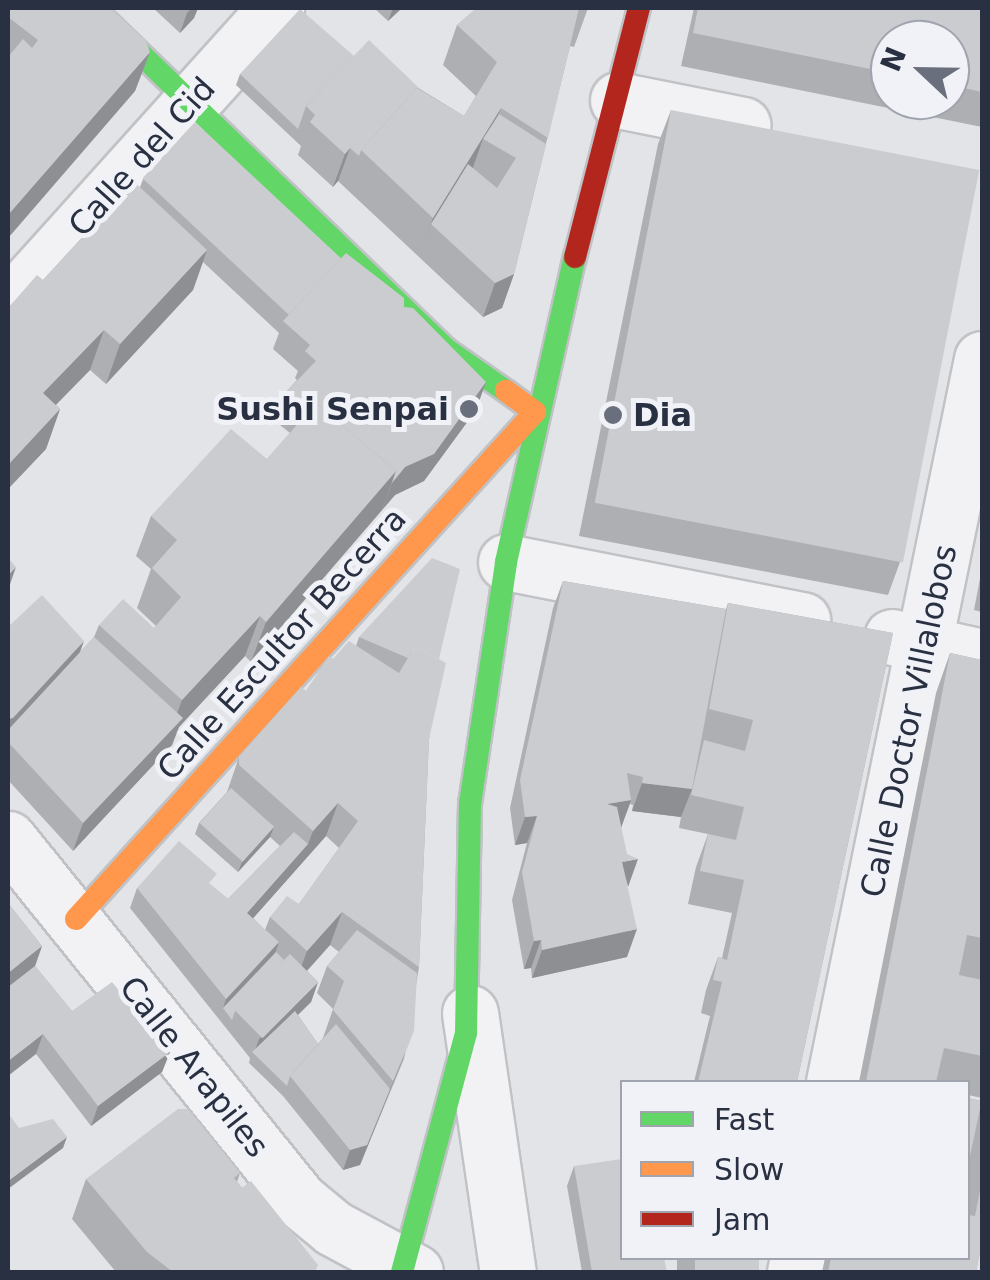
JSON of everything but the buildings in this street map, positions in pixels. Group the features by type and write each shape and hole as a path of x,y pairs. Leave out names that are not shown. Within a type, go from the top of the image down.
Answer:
{"street":[{"path":"93,8 446,348 535,412"},
{"name":"Calle del Cid","path":"8,306 276,8"},
{"path":"508,1272 470,1004 470,804 506,562 535,412 639,8"},
{"path":"618,100 788,135"},
{"name":"Calle Doctor Villalobos","path":"834,1080 982,359"},
{"name":"Calle Escultor Becerra","path":"76,919 535,412"},
{"path":"506,562 982,657"},
{"name":"Calle Arapiles","path":"8,839 298,1199 333,1228 407,1271"},
{"path":"407,1271 450,1105 470,1004"}],"traffic: fast":[{"path":"93,8 446,349 506,391"},
{"path":"402,1272 466,1033 470,804 506,562 575,257"}],"traffic: slow":[{"path":"76,919 535,412 506,391"}],"traffic: jam":[{"path":"575,257 639,8"}],"place":[{"name":"Sushi Senpai","path":"469,409"},
{"name":"Dia","path":"613,415"}]}
